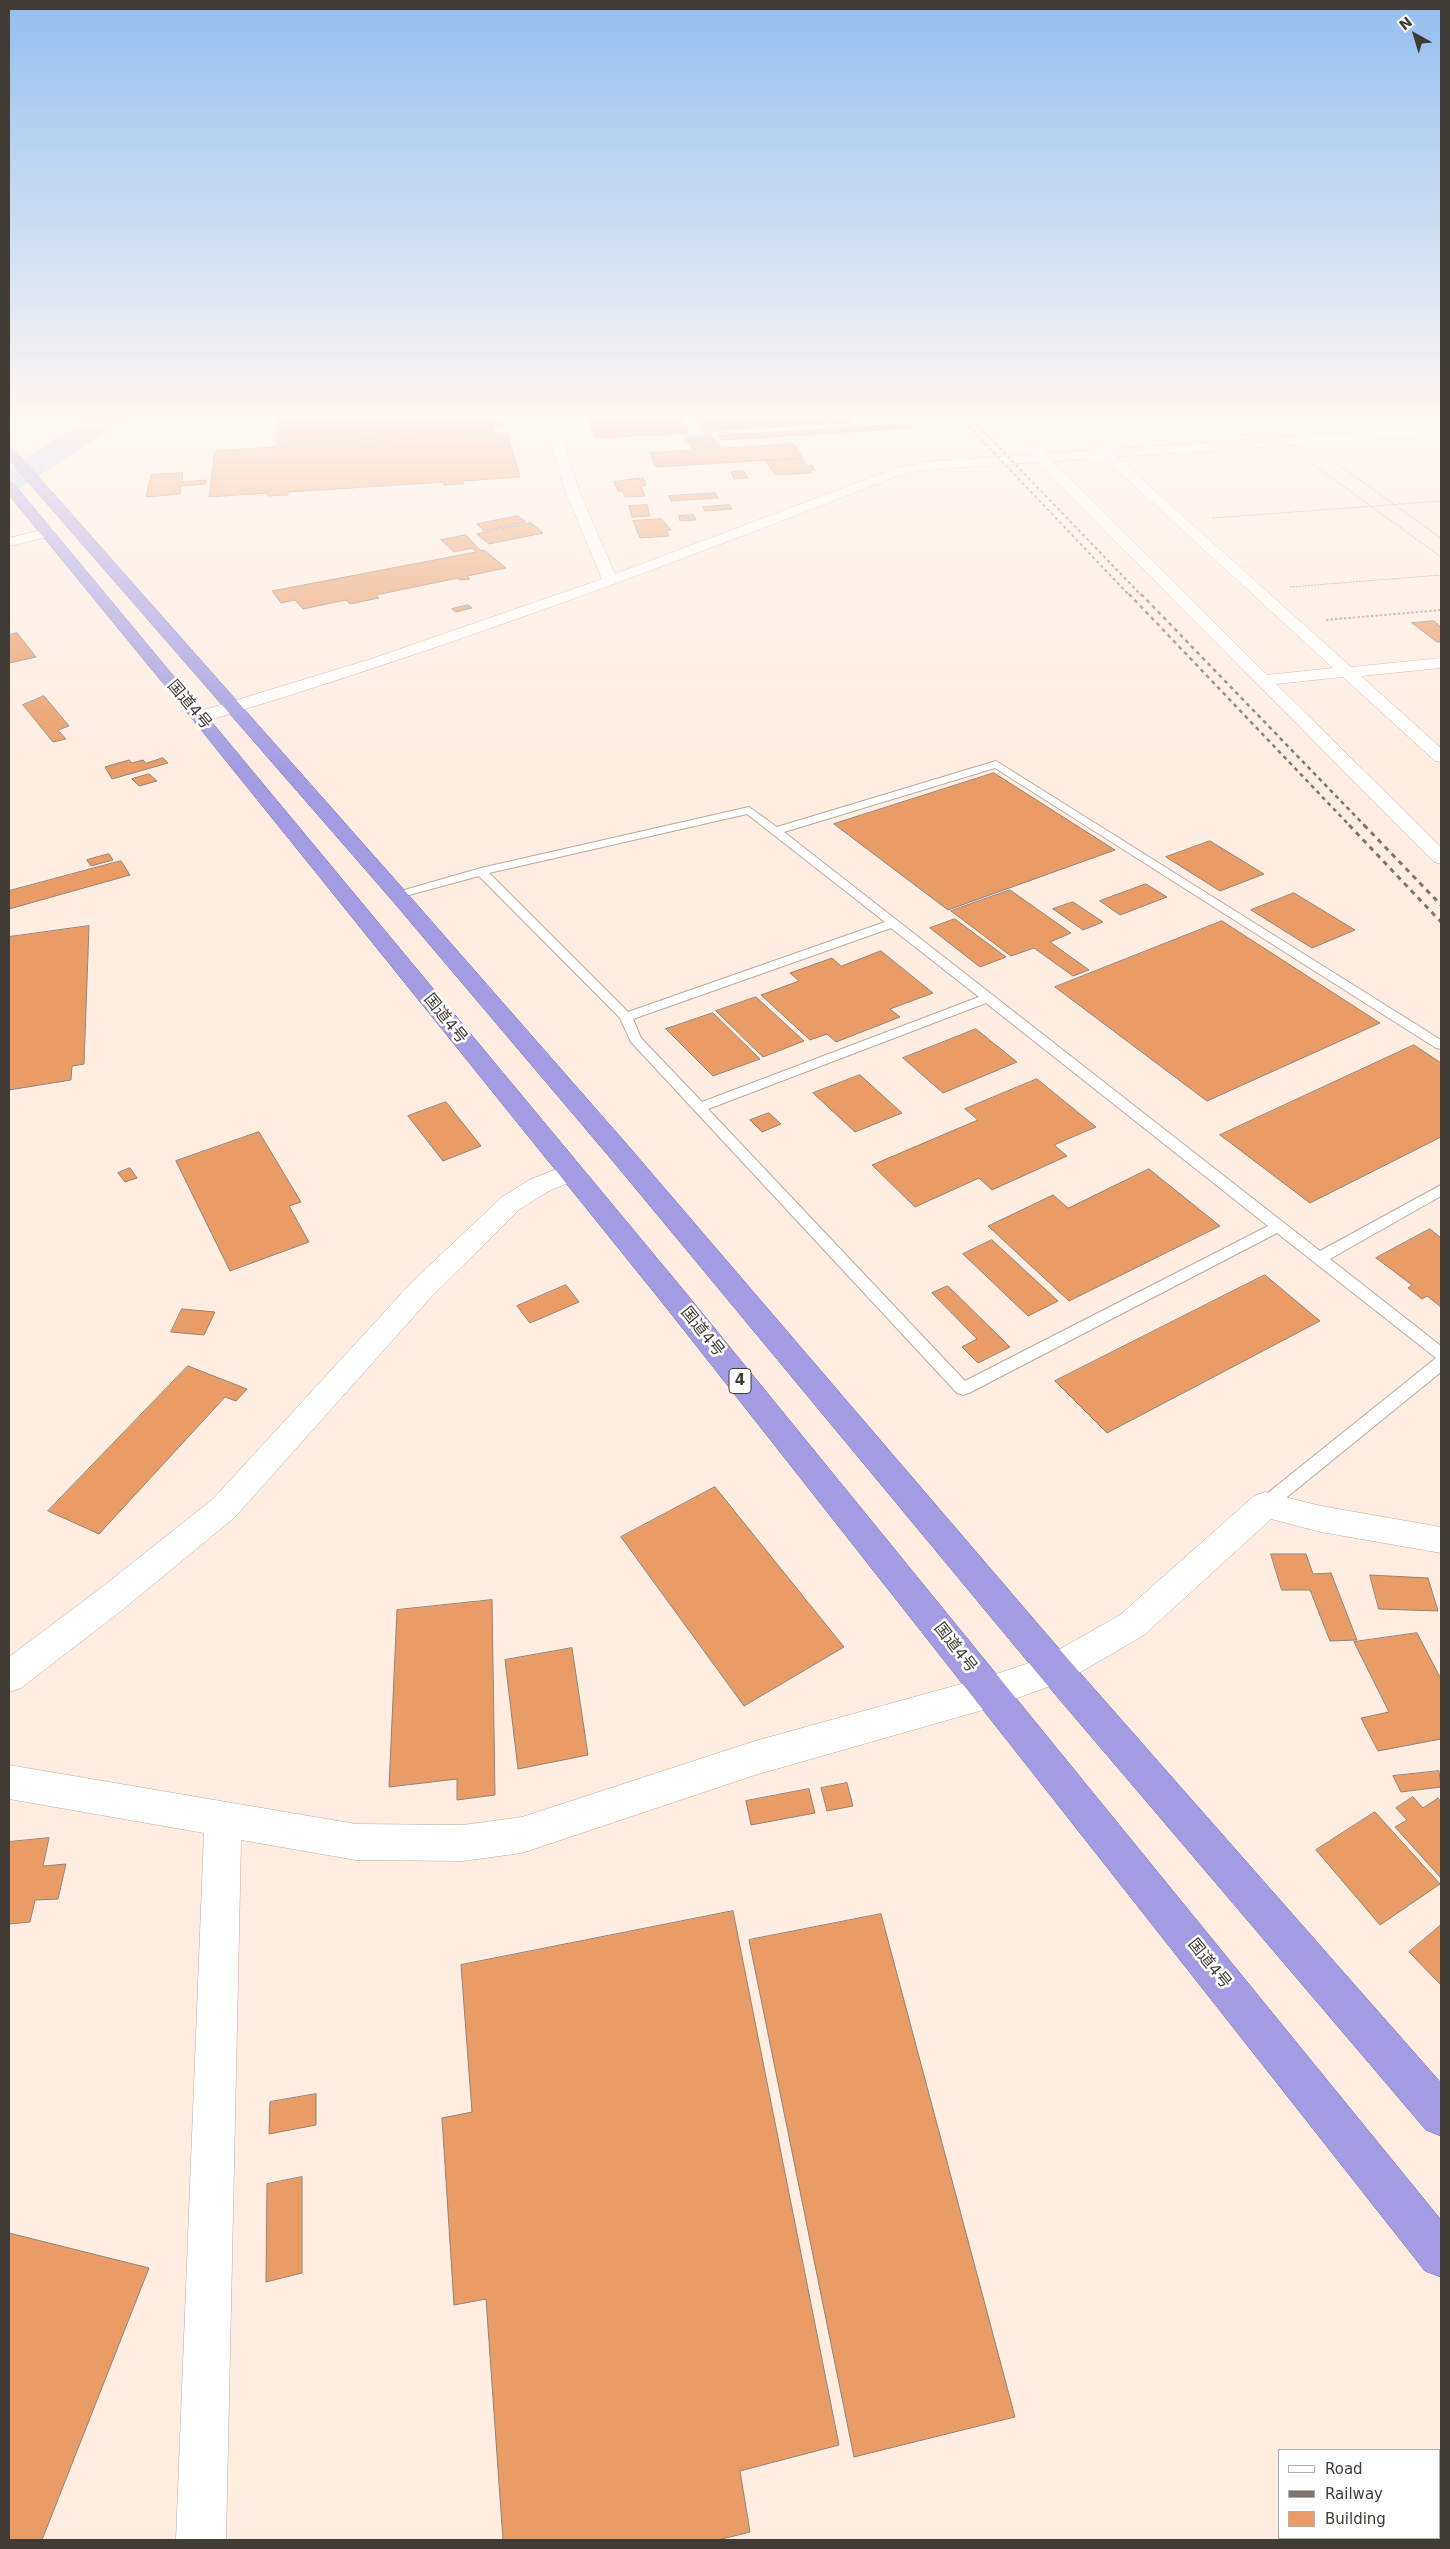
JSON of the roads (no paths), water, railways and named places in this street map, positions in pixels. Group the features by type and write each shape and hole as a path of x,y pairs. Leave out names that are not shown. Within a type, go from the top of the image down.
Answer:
{"highway":[{"name":"国道4号","path":"55,532 200,717 571,1172 1109,1842 1286,2058 1441,2255"},
{"name":"国道4号","path":"59,532 234,707 620,1154 1055,1669 1441,2115"}],"street":[{"path":"9,542 22,532"},
{"path":"590,532 611,581"},
{"path":"200,717 473,629 611,581 739,532"},
{"path":"1115,532 1441,858"},
{"path":"1193,532 1441,757"},
{"path":"1263,680 1441,663"},
{"path":"9,1677 109,1601 224,1508 422,1289 504,1210 540,1184 571,1172"},
{"path":"9,1782 356,1842 454,1843 522,1835 755,1758 990,1692 1055,1669 1132,1625 1266,1505 1321,1518 1441,1540"},
{"path":"201,2540 223,1818"}],"lane":[{"path":"776,831 996,764 1441,1046"},
{"path":"398,895 482,872 749,810 1441,1354"},
{"path":"482,872 626,1017 635,1039 962,1389 1280,1226"},
{"path":"626,1017 894,923"},
{"path":"700,1108 988,998"},
{"path":"1320,1258 1441,1190"},
{"path":"1266,1505 1441,1364"}],"railway":[{"path":"1069,532 1130,596"},
{"path":"1080,532 1142,596"},
{"path":"1129,594 1350,826"},
{"path":"1141,594 1365,826"},
{"path":"1349,825 1441,922"},
{"path":"1364,825 1441,905"}]}
